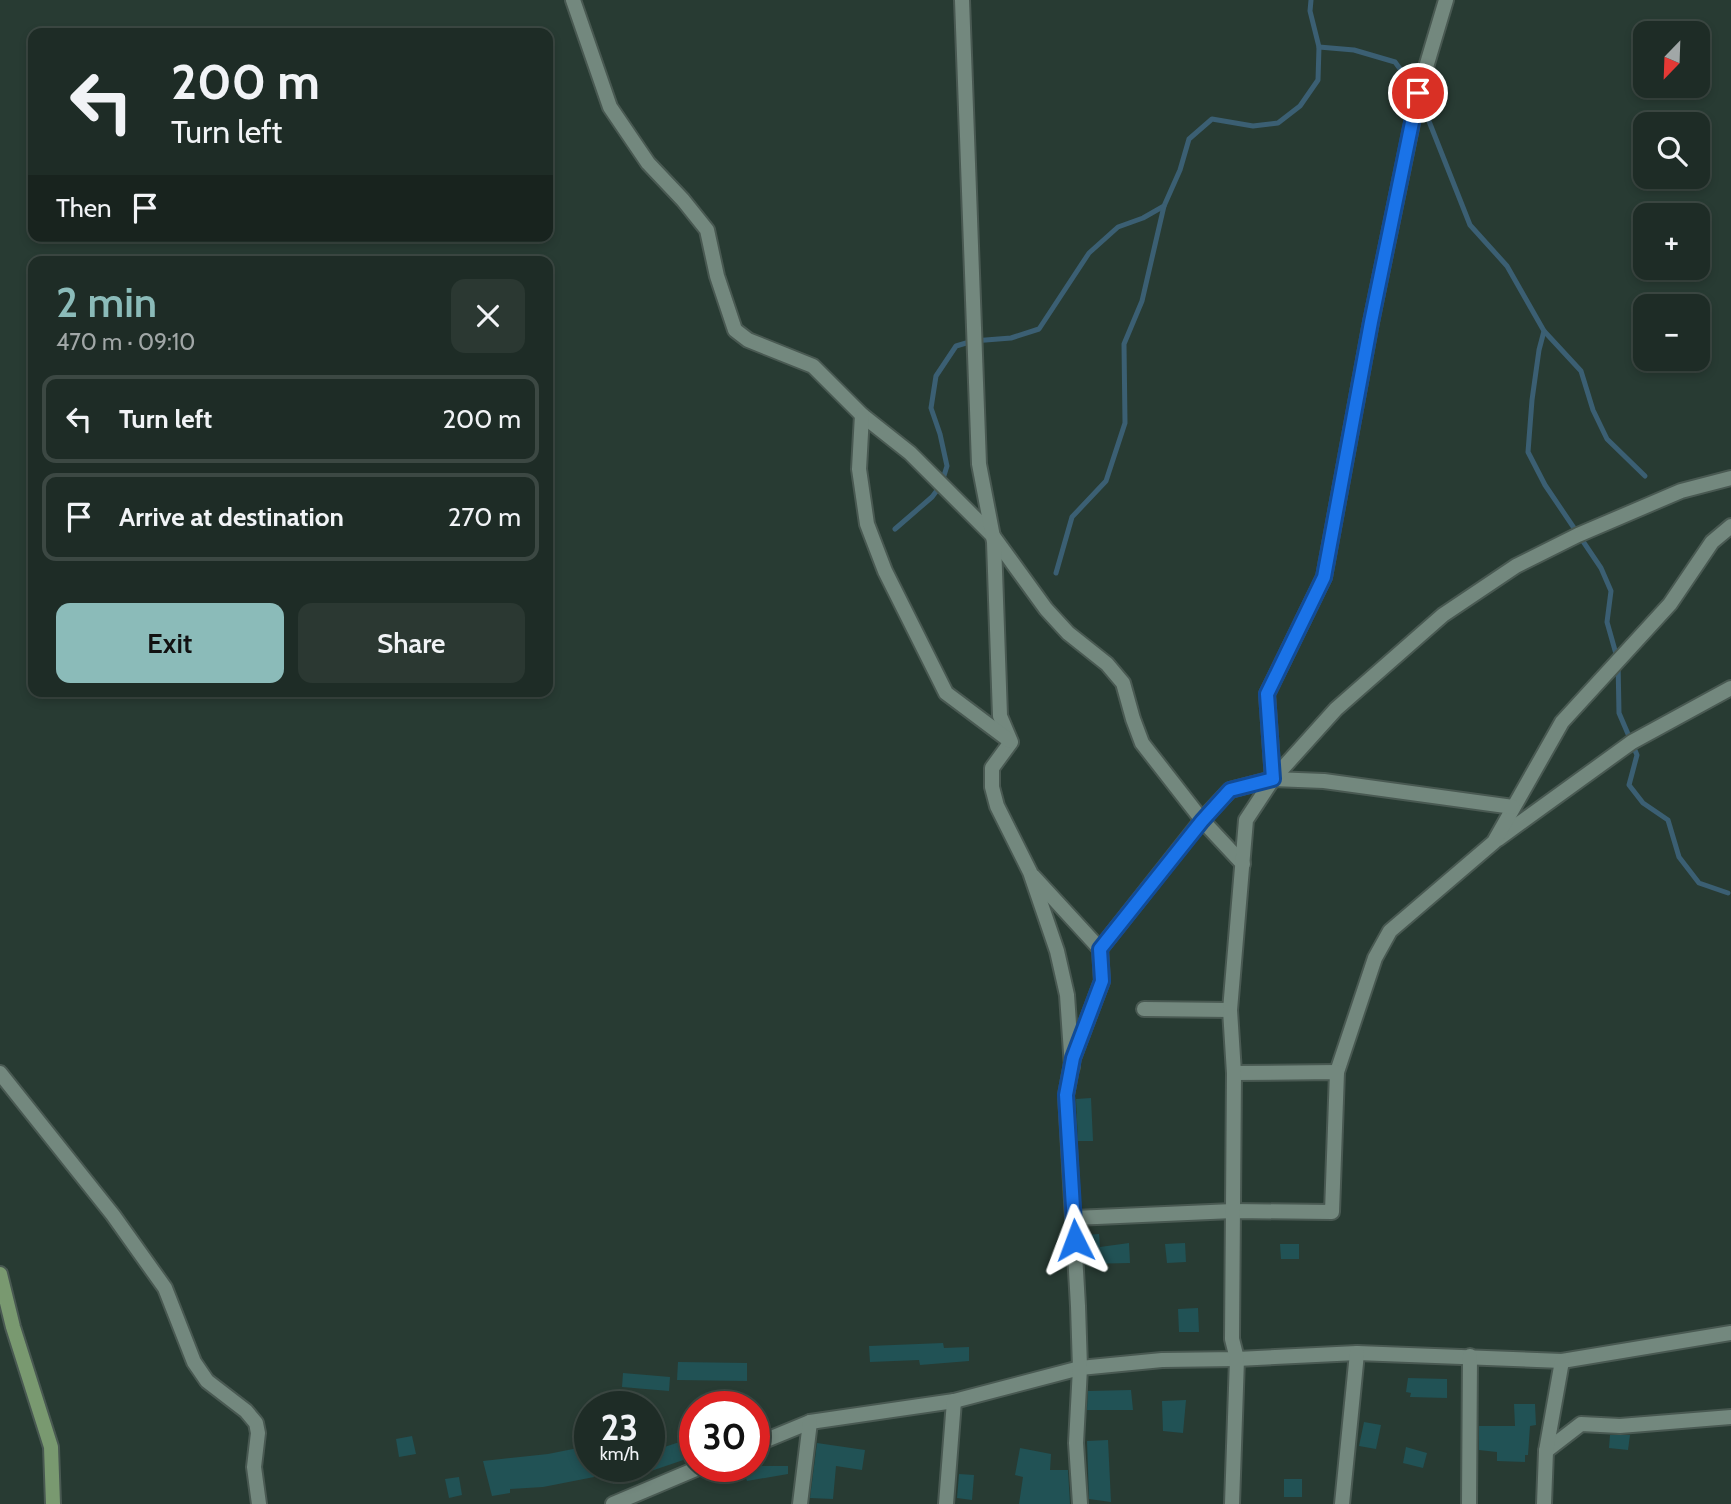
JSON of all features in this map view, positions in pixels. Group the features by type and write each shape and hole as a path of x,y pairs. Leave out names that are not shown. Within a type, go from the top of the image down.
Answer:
{"street":[{"path":"573,0 610,107 648,163 684,200 707,230 717,276 735,330 748,340 813,366 862,415 910,453 993,536 1046,609 1068,634 1107,664 1123,683 1142,743 1202,821 1243,864"},
{"path":"961,0 979,464 993,536 1000,716 1011,741"},
{"path":"1273,779 1267,694 1324,577 1371,322 1418,93 1446,0"},
{"path":"862,415 859,469 867,524 885,571 946,693 1011,741"},
{"path":"1232,1504 1237,1359 1232,1339 1234,1073 1230,1010 1246,820 1273,779 1336,709 1443,615 1505,573 1578,535 1681,491 1731,478"},
{"path":"1494,842 1562,722 1670,604 1712,542 1731,526"},
{"path":"1074,1218 1233,1211 1332,1212 1336,1072 1375,958 1390,931 1494,842 1632,742 1731,688"},
{"path":"1011,741 992,768 992,787 997,806 1012,831 1030,872 1056,951 1067,995 1072,1067"},
{"path":"1100,949 1230,790 1273,779 1324,781 1513,807"},
{"path":"1030,872 1100,949 1102,981 1072,1067 1066,1098 1080,1368 1076,1443 1080,1504"},
{"path":"1144,1009 1230,1010"},
{"path":"1234,1073 1336,1072"},
{"path":"0,1073 113,1215 165,1289 194,1362 207,1381 246,1411 256,1423 258,1433 254,1467 259,1504"},
{"path":"0,1274 13,1327 51,1447 53,1504"},
{"path":"0,1316 13,1327"},
{"path":"770,1438 810,1422 954,1401 1080,1368 1163,1360 1357,1353 1562,1361 1731,1333"},
{"path":"1342,1504 1357,1353"},
{"path":"1469,1504 1470,1356"},
{"path":"1544,1504 1546,1451 1562,1361"},
{"path":"946,1504 954,1401"},
{"path":"1546,1451 1581,1424 1620,1426 1731,1417"},
{"path":"800,1504 810,1422"},
{"path":"613,1504 679,1476"}],"building":[{"path":"1091,1098 1093,1141 1078,1141 1076,1099"},
{"path":"1099,1234 1100,1247 1129,1243 1130,1263 1085,1264 1084,1235"},
{"path":"1185,1243 1186,1262 1167,1263 1165,1244"},
{"path":"1280,1244 1299,1244 1299,1259 1281,1259"},
{"path":"1198,1308 1199,1332 1179,1332 1178,1309"},
{"path":"943,1343 944,1348 969,1347 969,1361 920,1365 919,1360 870,1362 869,1346"},
{"path":"678,1362 747,1363 747,1381 677,1380"},
{"path":"623,1373 670,1377 669,1391 622,1387"},
{"path":"1408,1378 1447,1379 1447,1398 1410,1397 1411,1393 1406,1392"},
{"path":"1131,1390 1133,1410 1087,1410 1088,1391"},
{"path":"1186,1400 1183,1433 1163,1431 1162,1401"},
{"path":"1514,1404 1535,1404 1536,1425 1530,1426 1528,1455 1525,1455 1525,1462 1497,1461 1497,1452 1479,1450 1479,1426 1515,1426"},
{"path":"1364,1422 1381,1425 1376,1449 1359,1446"},
{"path":"1610,1435 1630,1435 1628,1450 1609,1448"},
{"path":"412,1436 416,1454 399,1457 396,1439"},
{"path":"1108,1440 1111,1502 1089,1499 1087,1441"},
{"path":"679,1442 679,1461 665,1466 665,1447"},
{"path":"817,1443 865,1450 862,1470 836,1466 833,1499 810,1498"},
{"path":"1406,1447 1427,1453 1423,1468 1403,1463"},
{"path":"1020,1448 1051,1454 1050,1470 1068,1470 1070,1504 1019,1504 1023,1477 1015,1475"},
{"path":"574,1449 574,1481 543,1487 510,1489 510,1493 492,1496 483,1461"},
{"path":"770,1466 788,1466 788,1474 770,1477"},
{"path":"959,1474 974,1475 972,1500 957,1498"},
{"path":"459,1477 462,1495 449,1498 445,1479"},
{"path":"1284,1479 1302,1479 1302,1497 1284,1497"}],"waterway":[{"path":"895,529 932,497 941,485 947,466 931,408 936,376 956,346 973,341 1011,338 1039,329 1089,253 1118,227 1143,218 1164,206 1180,170 1189,139 1212,119 1253,126 1278,123 1300,106 1318,80 1319,47 1310,11 1311,0"},
{"path":"1319,47 1354,50 1395,62 1417,92"},
{"path":"1421,101 1470,225 1507,266 1544,331 1532,400 1528,452 1545,485 1601,568 1611,591 1607,622 1618,661 1619,713 1637,755 1629,785 1643,803 1668,820 1679,857 1699,883 1728,893"},
{"path":"1056,573 1072,517 1106,481 1125,423 1124,344 1142,301 1164,206"},
{"path":"1544,331 1581,371 1593,410 1607,439 1645,476"}],"route":[{"path":"1075,1240 1066,1095 1073,1058 1102,981 1100,949 1230,790 1273,779 1267,694 1324,577 1371,322 1418,93"}]}
